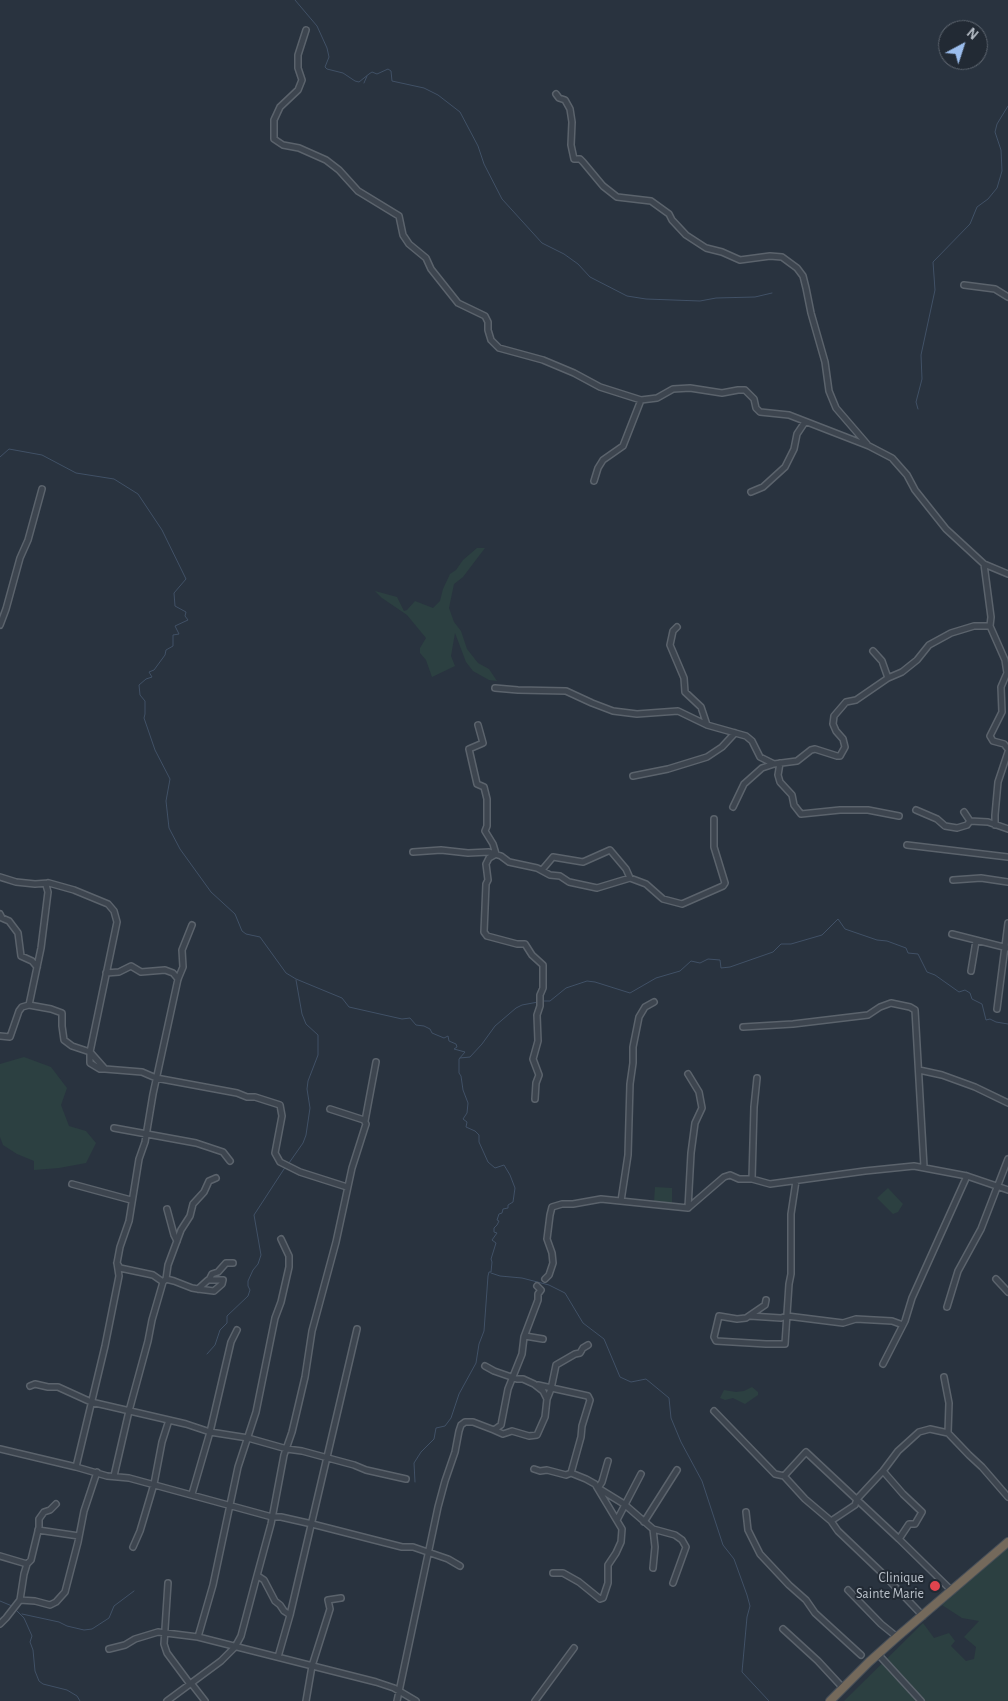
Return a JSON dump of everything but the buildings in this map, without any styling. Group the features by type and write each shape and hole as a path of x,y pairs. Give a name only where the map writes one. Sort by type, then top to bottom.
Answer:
{"highway":[{"path":"830,1701 867,1661 878,1654 1008,1542"}],"street":[{"path":"306,30 298,55 298,68 302,80 298,90 280,106 274,120 274,139 283,145 299,148 326,160 339,170 358,191 399,216 403,235 409,244 426,258 431,269 458,303 484,316 488,322 488,330 492,340 499,348 543,360 574,373 600,387 641,400 658,398 673,389 690,388 722,394 746,390 754,399 756,408 760,412 789,415 869,446 892,458 907,475 915,490 946,529 984,564 1008,574"},
{"path":"556,94 559,98 566,100 570,109 572,122 571,145 574,160 583,162 603,186 617,197 651,201 665,210 686,235 706,248 722,252 740,260 770,256 782,257 797,268 803,276 825,362 829,391 836,408 869,446"},
{"path":"964,285 995,289 1008,297"},
{"path":"594,481 602,460 623,446 641,400"},
{"path":"751,492 764,488 785,467 792,454 798,434 805,422"},
{"path":"0,625 20,558 28,540 42,489"},
{"path":"984,564 990,626 1005,660 1007,673 1001,687 1002,712 990,736 993,741 1004,744 1008,751 1006,767 998,782 995,825"},
{"path":"733,807 744,784 762,768 797,761 815,749 840,756 845,747 843,739 833,724 834,716 846,702 856,700 888,678 902,672 917,660 929,645 951,633 974,626 990,626"},
{"path":"677,627 673,630 670,645 684,678 685,692 701,707 707,725"},
{"path":"873,651 882,661 888,678"},
{"path":"495,688 566,691 592,704 613,711 637,714 678,711 707,725 746,736 752,741 760,757 777,764"},
{"path":"478,725 483,743 469,749 477,784 484,787 487,799 484,832 493,844 496,854"},
{"path":"633,776 668,769 707,757 722,748 735,733"},
{"path":"777,764 780,782 792,795 794,805 801,814 840,810 868,810 899,816"},
{"path":"916,810 937,819 946,826 957,828 967,825 970,821"},
{"path":"964,812 970,821"},
{"path":"536,868 550,875 560,876 569,882 597,888 630,878 646,884 663,899 682,904 723,886 725,883 714,847 714,820"},
{"path":"970,821 988,822 1005,828 1008,835"},
{"path":"906,845 1008,857"},
{"path":"413,852 441,850 468,853 481,851 496,854 509,862 542,870 553,857 583,862 610,850 626,869 630,878"},
{"path":"496,854 489,858 486,864 488,880 486,884 484,932 487,936 517,944 525,944 532,955 543,965 543,988 537,1014 538,1041 533,1058 539,1075 536,1083 535,1099"},
{"path":"0,877 26,883 49,883 74,890 108,904 114,911 117,922 90,1052"},
{"path":"954,880 981,878 1008,882"},
{"path":"29,1005 37,967 48,892 46,885 49,883"},
{"path":"0,914 2,918 9,921 18,933 21,956 32,961 37,967"},
{"path":"998,1008 1008,923"},
{"path":"76,1466 120,1276 117,1263 120,1247 129,1222 131,1200 137,1180 139,1160 146,1135 156,1078 178,978 183,967 182,950 192,926"},
{"path":"952,934 1006,947"},
{"path":"971,971 976,941"},
{"path":"106,973 120,972 131,966 141,972 165,970 173,973 178,978"},
{"path":"621,1201 628,1155 630,1084 634,1063 633,1047 640,1017 645,1007 654,1002"},
{"path":"743,1027 793,1024 868,1015 880,1006 891,1003 915,1010 924,1167"},
{"path":"0,1036 10,1037 19,1010 22,1007 29,1005 51,1009 62,1013 64,1040 72,1046 90,1052 105,1069 142,1072 156,1078 237,1093 280,1105 282,1116 275,1153 280,1162 300,1172 347,1187"},
{"path":"167,1701 221,1661 235,1647 241,1636 272,1517 305,1377 312,1331 336,1242 347,1187 365,1127 376,1062"},
{"path":"919,1070 942,1075 975,1087 1008,1103"},
{"path":"688,1074 699,1092 702,1108 695,1123 688,1208"},
{"path":"752,1179 757,1078"},
{"path":"330,1109 365,1121"},
{"path":"114,1128 146,1135 156,1134 196,1143 223,1152 230,1160"},
{"path":"947,1307 958,1270 981,1229 1008,1159"},
{"path":"545,1279 549,1275 553,1263 548,1239 552,1207 562,1204 601,1199 688,1208 724,1177 730,1175 740,1179 752,1179 770,1184 914,1166 967,1176 1008,1190"},
{"path":"883,1364 903,1325 912,1298 967,1176"},
{"path":"114,1476 152,1320 168,1265 181,1230 190,1216 193,1204 204,1192 209,1181 216,1178"},
{"path":"766,1300 765,1305 746,1318 737,1319 719,1316 714,1337 716,1341 785,1344 788,1284 791,1274 791,1214 796,1181"},
{"path":"72,1184 131,1200"},
{"path":"167,1209 177,1241"},
{"path":"198,1637 215,1576 243,1449 256,1412 274,1318 281,1302 289,1267 289,1256 281,1239"},
{"path":"117,1263 120,1268 153,1275 164,1280 198,1289 217,1290 223,1280 208,1280"},
{"path":"198,1289 226,1263 234,1263"},
{"path":"996,1280 1008,1292"},
{"path":"494,1430 501,1425 508,1389 522,1354 525,1336 538,1300 538,1294 542,1290 537,1286"},
{"path":"750,1316 781,1318 787,1316 843,1323 856,1319 892,1321 903,1325"},
{"path":"192,1494 210,1432 231,1342 237,1330"},
{"path":"278,1657 312,1524 326,1457 357,1330"},
{"path":"525,1336 543,1339"},
{"path":"397,1701 442,1490 455,1452 461,1425 465,1422 473,1422 503,1434 512,1431 528,1436 537,1435 545,1417 547,1400 556,1365 580,1353 588,1345"},
{"path":"485,1366 512,1378 523,1379 551,1389 588,1396 590,1400 571,1473"},
{"path":"944,1377 949,1403 948,1433"},
{"path":"30,1386 35,1384 58,1387 91,1402 186,1424 210,1432 248,1438 326,1457 366,1470 406,1479"},
{"path":"534,1384 543,1391 547,1400"},
{"path":"714,1411 775,1474 784,1476 805,1499 831,1521 838,1531 923,1616"},
{"path":"133,1547 154,1484 162,1442 169,1420"},
{"path":"831,1521 855,1505 857,1499 884,1471 898,1451 919,1432 930,1429 948,1433 982,1467 1008,1497"},
{"path":"0,1449 154,1484 272,1517 281,1517 312,1524 402,1547 413,1547 448,1559 460,1566"},
{"path":"784,1476 806,1452 952,1590"},
{"path":"598,1488 602,1482 608,1461"},
{"path":"534,1469 540,1471 548,1470 566,1475 571,1473 595,1484 622,1529 616,1553 608,1565 608,1583 603,1598 600,1599 579,1582 563,1573 554,1573"},
{"path":"644,1522 677,1470"},
{"path":"884,1471 903,1494 922,1512 915,1524 909,1524 899,1539"},
{"path":"20,1600 50,1605 56,1602 65,1592 84,1511 97,1472"},
{"path":"617,1520 641,1474"},
{"path":"598,1488 624,1504 652,1529 674,1535 682,1540 686,1547 672,1583"},
{"path":"0,1624 20,1600 27,1564 31,1560 39,1519 44,1512 50,1510 56,1504"},
{"path":"746,1512 748,1530 760,1554 806,1600 815,1613 861,1655"},
{"path":"652,1529 655,1547 653,1568"},
{"path":"38,1530 79,1536"},
{"path":"0,1556 27,1564"},
{"path":"258,1576 264,1580 275,1601 290,1615"},
{"path":"168,1583 164,1644 167,1653 205,1701"},
{"path":"848,1590 880,1624 897,1637"},
{"path":"306,1701 312,1666 330,1609 328,1600 341,1598"},
{"path":"783,1629 818,1661 843,1688"},
{"path":"109,1649 158,1632 198,1637 235,1647 249,1648 376,1682 416,1701"},
{"path":"536,1701 574,1648"},
{"path":"878,1654 920,1701"}],"green space":[{"path":"477,548 485,548 463,577 454,584 449,608 454,622 461,631 467,649 478,663 489,669 497,681 489,680 473,671 466,662 455,633 451,656 455,666 432,677 426,660 420,653 420,648 426,638 407,615 375,591 397,597 404,611 415,601 433,608 440,601 450,574"},
{"path":"24,1057 51,1067 67,1088 61,1105 69,1126 86,1131 96,1143 86,1163 34,1170 34,1161 17,1154 3,1145 0,1137 0,1064"},
{"path":"655,1187 672,1188 672,1204 654,1202"},
{"path":"888,1188 903,1204 898,1212 893,1214 877,1198"},
{"path":"752,1387 758,1392 758,1395 745,1404 733,1398 725,1400 720,1398 724,1390 736,1392"},
{"path":"1008,1547 1008,1701 844,1701 923,1623 934,1638 949,1633 955,1641 951,1646 966,1661 974,1659 976,1647 964,1637 979,1621 962,1618 942,1605"}],"waterway":[{"path":"295,0 317,26 327,48 329,57 325,67 327,69 343,73 359,82 372,72 377,74 388,69 391,71 392,81 424,88 438,95 460,112 502,199 542,243 564,254 578,264 590,277 627,296 646,299 700,301 716,298 755,297 772,293"},
{"path":"364,83 367,76"},
{"path":"918,409 916,402 922,379 921,355 935,290 933,262 970,224 977,207 988,199 997,188 1002,171 1001,150 995,132 997,124 1008,106"},
{"path":"0,457 9,449 42,455 76,473 114,479 138,494 162,530 186,579 174,593 175,606 186,612 185,616 188,620 175,626 179,634 173,635 173,646 166,650 165,655 154,670 149,672 152,677 139,685 140,695 145,701 144,718 155,750 170,779 166,801 169,828 180,849 211,892 235,914 242,931 246,934 260,937 286,973 342,998 349,1007 402,1019 410,1018 416,1025 424,1026 430,1029 432,1033 444,1038 448,1036 449,1041 456,1044 457,1047 454,1049 465,1052 459,1059 459,1073 468,1103 467,1113 463,1119 467,1122 466,1127 479,1135 479,1142 488,1162 495,1168 504,1165 515,1188 513,1202 499,1214 497,1220 499,1221 494,1228 494,1232 497,1233 492,1240 496,1243 491,1259 491,1272 489,1272 488,1276 484,1331 479,1344 476,1363 459,1394 451,1418 445,1426 436,1428 434,1439 421,1452 414,1463 415,1482"},
{"path":"542,1001 550,1001 566,988 587,981 630,993 656,978 680,971 691,961 700,963 708,959 720,960 721,968 730,967 773,952 781,944 791,944 822,935 838,919 845,929 906,948 908,953 918,954 927,972 935,975 959,992 965,990 970,993 972,999 982,1004 986,1020 990,1019 1008,1024"},
{"path":"289,1163 303,1143 306,1135 310,1108 307,1089 308,1081 318,1055 318,1035 306,1024 302,1014 296,980"},
{"path":"460,1058 470,1057 495,1026 516,1008 538,1002"},
{"path":"207,1354 215,1345 220,1330 227,1323 227,1316 248,1296 250,1290 248,1281 261,1255 254,1215 286,1166"},
{"path":"491,1273 549,1285 565,1293 583,1323 604,1339 620,1377 631,1382 646,1379 669,1398 671,1418 681,1442 702,1481 723,1545 734,1559 750,1606 747,1617 742,1672 769,1701"},
{"path":"22,1614 84,1630 92,1629 109,1618 114,1606 134,1591"},
{"path":"0,1601 12,1606"},
{"path":"15,1609 24,1618 32,1636 30,1642 33,1650 35,1671 39,1681 43,1684 67,1690 77,1696 80,1701"}],"place":[{"name":"Clinique Sainte Marie","path":"935,1586"}]}
